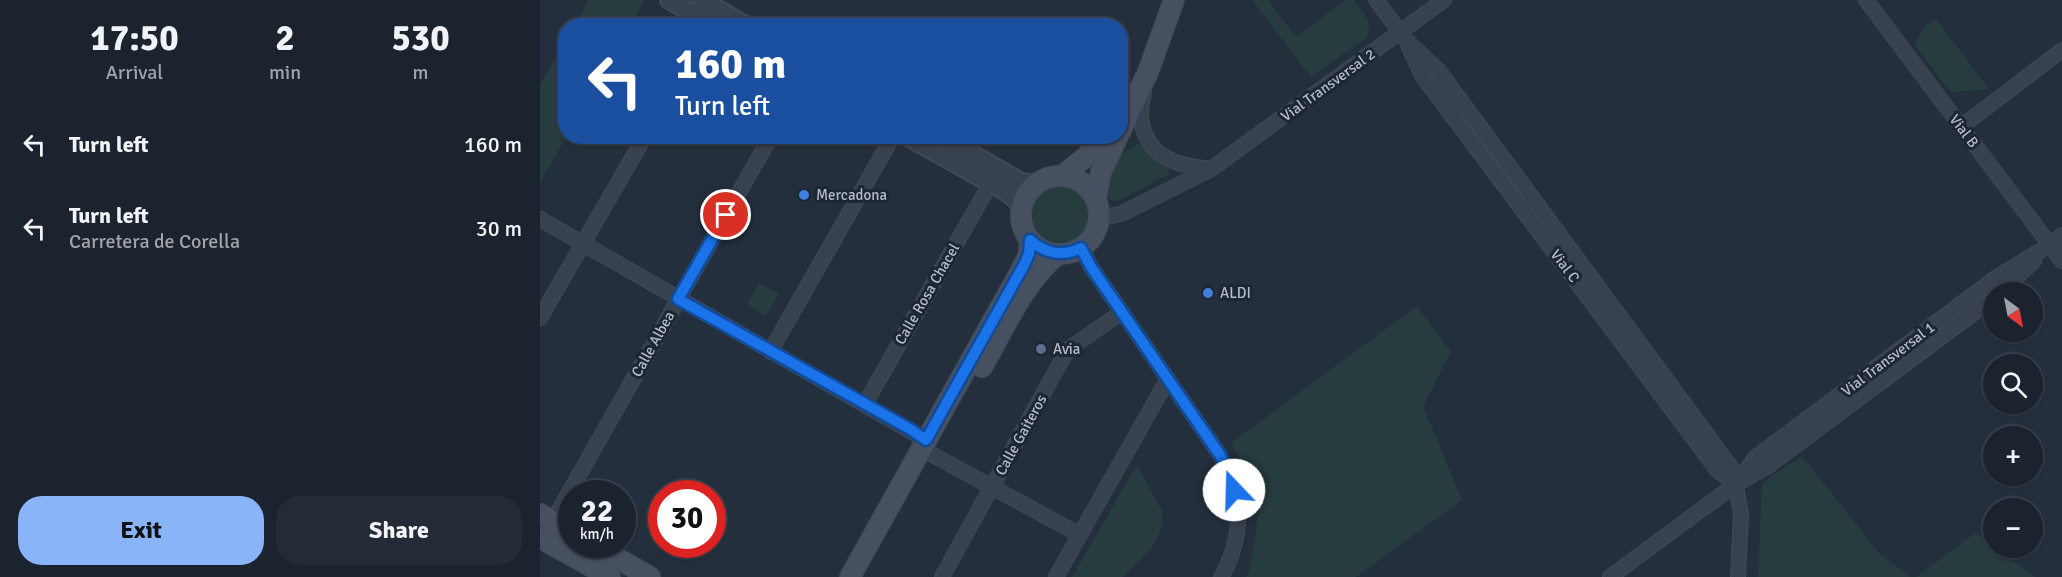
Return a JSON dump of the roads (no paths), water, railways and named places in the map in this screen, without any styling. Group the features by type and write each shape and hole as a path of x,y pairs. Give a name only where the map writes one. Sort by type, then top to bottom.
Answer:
{"main road":[{"path":"1128,93 1163,0"},
{"path":"1128,115 1148,72 1174,0"},
{"path":"1062,176 1088,155 1096,144"},
{"path":"1096,198 1079,181 1062,176 1049,177 1036,184 1027,193 1022,205 1023,227 1030,240 1038,248 1048,252 1070,253 1081,248 1094,234 1099,219 1096,198 1101,172 1114,144"},
{"path":"865,577 1024,265 1029,254 1030,240"},
{"path":"850,577 1021,301 1043,268 1058,254"},
{"path":"540,538 610,577"},
{"path":"617,558 650,577"}],"street":[{"path":"669,0 699,18"},
{"path":"702,0 733,18"},
{"name":"Vial C","path":"1376,0 1404,36 1424,77 1717,470 1736,484"},
{"name":"Vial Transversal 2","path":"1099,219 1134,209 1211,169 1404,36 1444,0"},
{"name":"Vial B","path":"1866,0 1961,127 2058,240 2062,261"},
{"path":"1961,127 2062,51"},
{"path":"1148,72 1140,106 1140,120 1149,142 1162,154 1178,163 1211,169"},
{"path":"540,318 640,144"},
{"name":"Calle Albea","path":"547,518 678,299 766,144"},
{"path":"770,352 888,144"},
{"path":"920,144 1010,195 1022,205"},
{"path":"955,144 1021,182 1036,184"},
{"name":"Calle Rosa Chacel","path":"865,404 990,184"},
{"path":"540,219 770,352 865,404 992,488 1080,535"},
{"path":"2012,282 2058,240"},
{"name":"Vial Transversal 1","path":"1736,484 1755,458 1998,278 2058,240"},
{"path":"1081,248 1091,267 1220,455 1230,475 1238,510 1237,538 1231,561 1221,577"},
{"name":"Vial Transversal 1","path":"1610,577 1736,484 1775,462 1983,306"},
{"name":"Calle Gaiteros","path":"942,577 1070,348 1122,312"},
{"path":"1056,577 1168,379"},
{"path":"1736,484 1741,514 1738,577"}],"place":[{"name":"Mercadona","path":"804,195"},
{"name":"ALDI","path":"1208,293"},
{"name":"Avia","path":"1041,349"}]}
